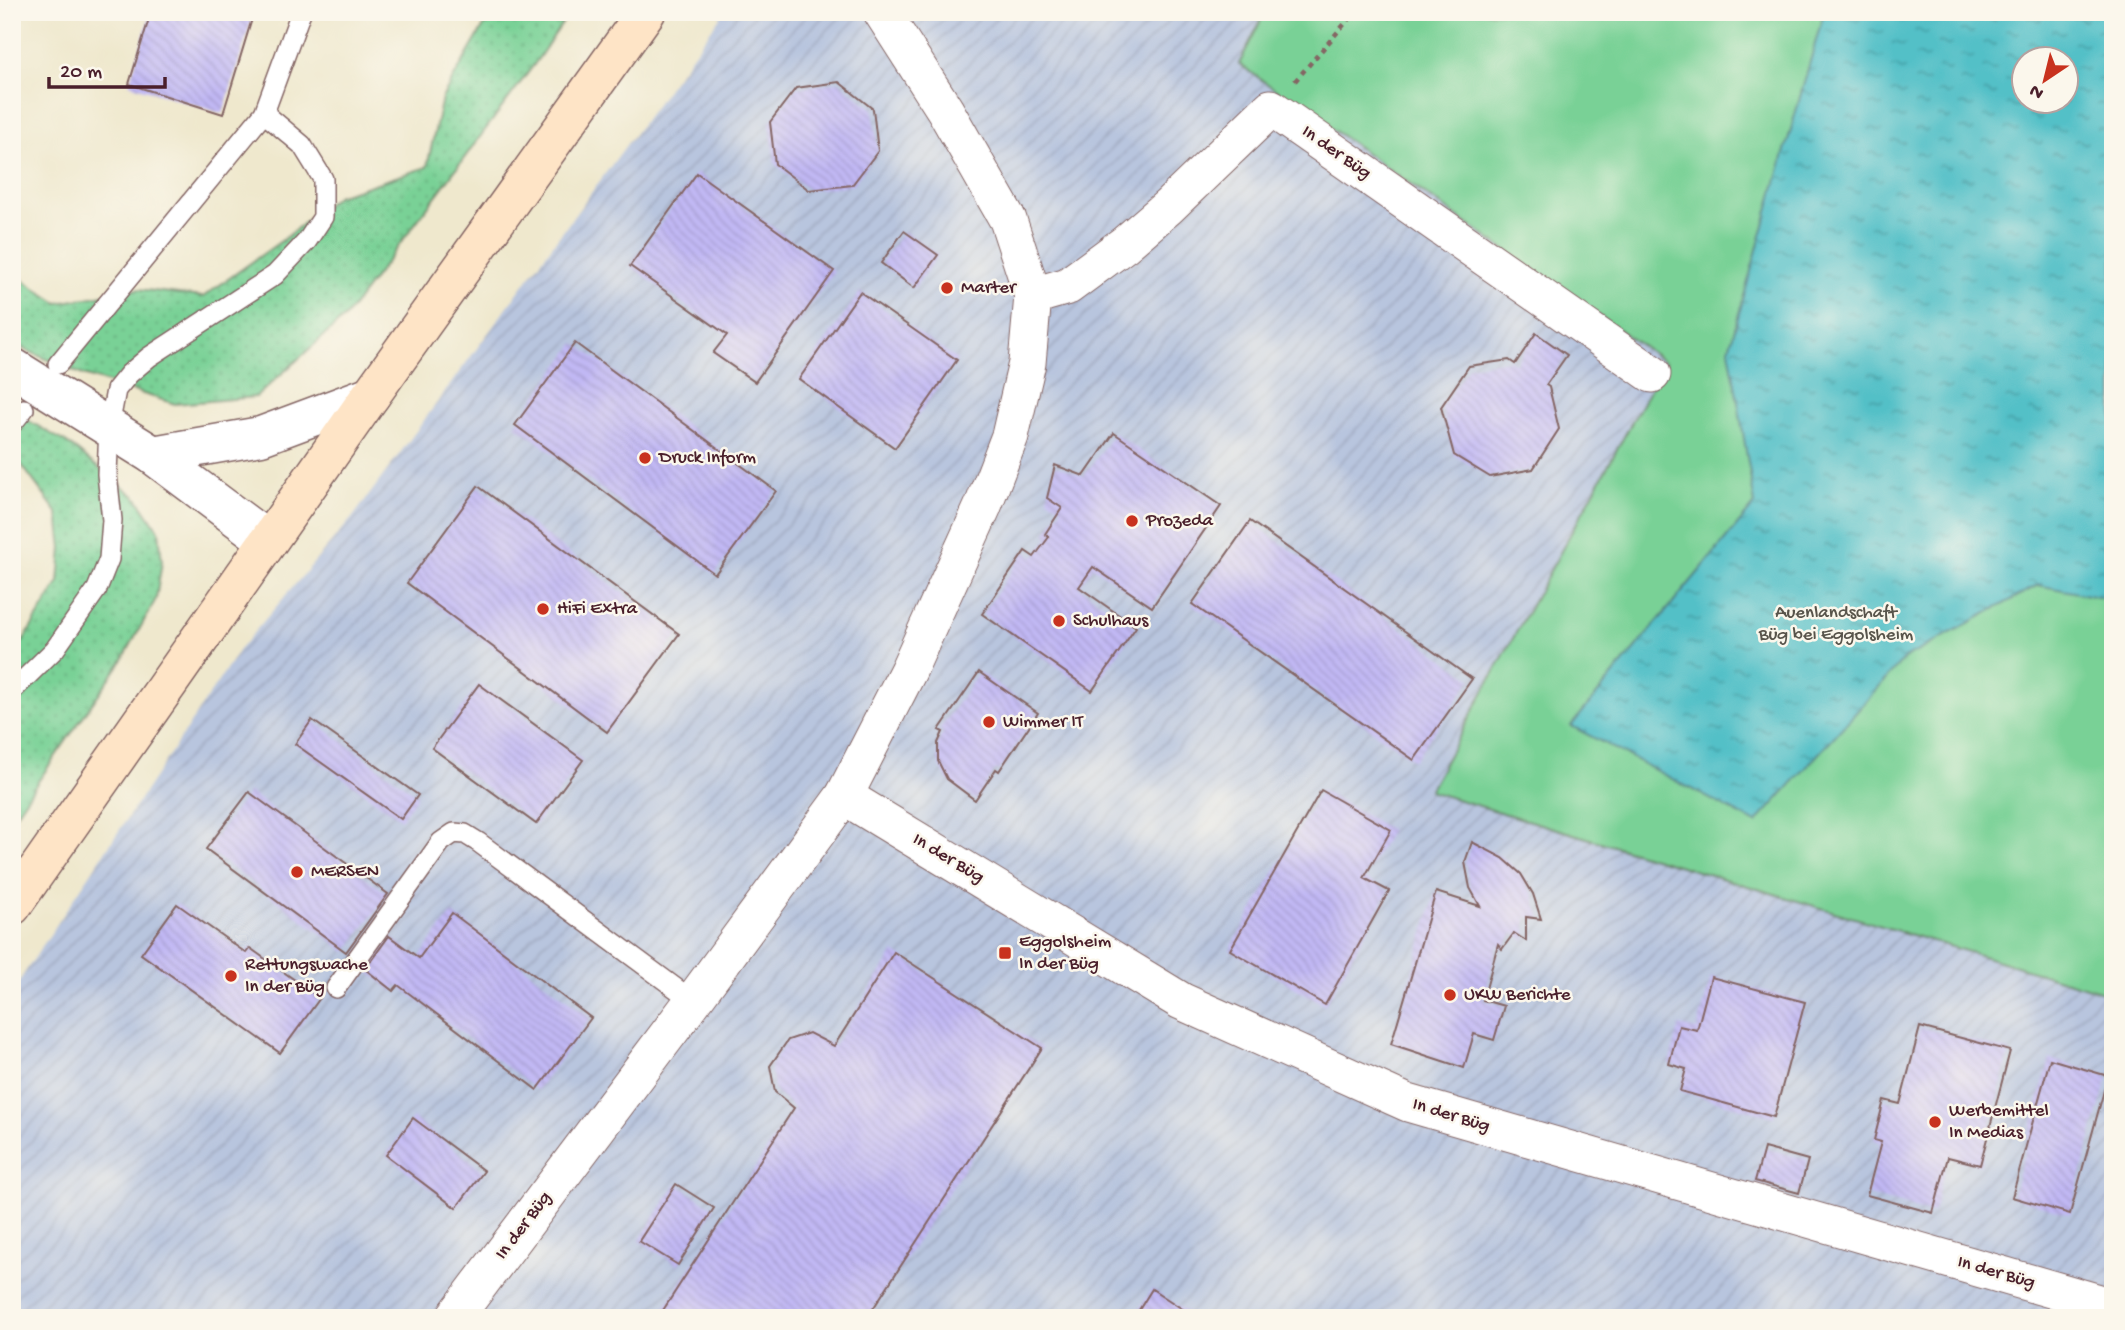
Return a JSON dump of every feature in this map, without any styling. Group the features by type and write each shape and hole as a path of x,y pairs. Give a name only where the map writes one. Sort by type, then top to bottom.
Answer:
{"main road":[{"path":"12,906 371,395 646,12"}],"street":[{"name":"In der Büg","path":"454,1318 844,796 908,671 984,506 1013,424 1027,363 1033,296 1008,220 945,110 882,12"},
{"path":"1033,296 1068,286 1125,244 1168,207 1271,108"},
{"name":"In der Büg","path":"1271,108 1652,374"},
{"path":"12,367 153,455 268,541"},
{"path":"153,455 261,436 371,395"},
{"name":"In der Büg","path":"844,796 1181,1002 1408,1103 2113,1307"}],"lane":[{"path":"58,364 264,113 301,12"},
{"path":"12,691 55,649 97,589 109,559 112,520 107,474 109,427 116,390 129,374 149,357 275,275 307,241 323,216 323,179 302,145 264,113"},
{"path":"336,988 441,842 454,833 465,834 478,842 693,1001"}],"path":[{"path":"1271,108 1355,12"}],"shaded area":[{"path":"724,12 1281,12 1681,359 2113,958 2113,1318 12,1318 12,992 239,650 353,517"}],"green space":[{"path":"492,12 570,12 536,62 346,316 256,397 175,404 83,375 12,344 12,273 58,303 138,289 203,297 284,239 337,196 427,167 442,98"},
{"name":"Auenlandschaft Büg bei Eggolsheim","path":"1265,12 2113,12 2113,995 1429,791 1665,362 1239,64"},
{"path":"12,411 67,443 137,498 159,531 162,562 156,599 123,659 12,819 12,659 59,582 62,548 58,514 12,452"}],"water":[{"path":"1824,12 2113,12 2113,600 2038,585 1905,658 1756,823 1571,726 1755,504 1729,349"}],"building":[{"path":"151,12 254,12 223,114 129,84"},
{"path":"839,82 873,109 878,151 852,185 809,190 775,164 770,122 796,88"},
{"path":"697,173 834,271 755,382 713,353 727,335 630,266"},
{"path":"904,231 938,255 914,288 881,263"},
{"path":"860,292 957,360 895,448 799,379"},
{"path":"1536,333 1567,355 1546,385 1549,387 1559,429 1533,469 1490,477 1454,455 1441,407 1469,366 1509,360 1515,364"},
{"name":"Druck Inform","path":"575,343 776,491 715,574 515,425"},
{"path":"1114,433 1221,506 1152,607 1093,567 1079,587 1136,627 1092,691 982,614 1025,551 1034,557 1049,537 1045,534 1062,508 1047,498 1055,465 1084,476"},
{"name":"HiFi Extra","path":"478,486 679,634 607,732 407,583"},
{"path":"1250,521 1472,679 1414,760 1192,604"},
{"name":"Wimmer IT","path":"979,672 1038,713 999,771 996,769 975,800 947,779 938,761 938,743 943,732 939,730"},
{"path":"479,684 583,760 536,824 432,748"},
{"path":"312,720 418,795 401,819 295,744"},
{"path":"1321,790 1391,830 1364,878 1389,891 1325,1005 1230,950"},
{"name":"MERSEN","path":"249,792 388,894 346,952 206,849"},
{"path":"1472,842 1503,858 1521,874 1533,894 1541,919 1526,917 1526,941 1514,933 1502,949 1498,944 1483,1000 1504,1006 1494,1040 1474,1034 1464,1068 1391,1044 1436,892 1480,906 1470,888 1465,862"},
{"name":"Rettungswache In der Büg","path":"177,904 246,953 250,948 320,998 280,1053 141,954"},
{"path":"452,913 591,1018 537,1090 398,985 393,991 365,969 389,936 419,958"},
{"path":"894,952 1042,1048 867,1318 658,1318 794,1108 775,1092 770,1066 788,1040 809,1033 834,1046"},
{"path":"1711,977 1805,1002 1774,1117 1680,1091 1686,1069 1669,1064 1679,1026 1697,1030"},
{"name":"Werbemittel In Medias","path":"1920,1027 2010,1051 1980,1165 1948,1157 1933,1213 1867,1195 1881,1142 1874,1140 1884,1100 1900,1104"},
{"path":"2050,1059 2108,1076 2070,1214 2012,1197"},
{"path":"413,1118 484,1171 456,1208 386,1155"},
{"path":"1764,1148 1808,1160 1799,1193 1755,1181"},
{"path":"676,1184 714,1208 678,1265 639,1241"},
{"path":"1152,1289 1196,1318 1134,1318"}],"place":[{"name":"Marter","path":"947,288"},
{"name":"Druck Inform","path":"645,458"},
{"name":"Prozeda","path":"1132,521"},
{"name":"HiFi Extra","path":"543,609"},
{"name":"Schulhaus","path":"1059,621"},
{"name":"Wimmer IT","path":"989,722"},
{"name":"MERSEN","path":"297,872"},
{"name":"Eggolsheim In der Büg","path":"1005,953"},
{"name":"Rettungswache In der Büg","path":"231,976"},
{"name":"UKW Berichte","path":"1450,995"},
{"name":"Werbemittel In Medias","path":"1935,1122"}]}
